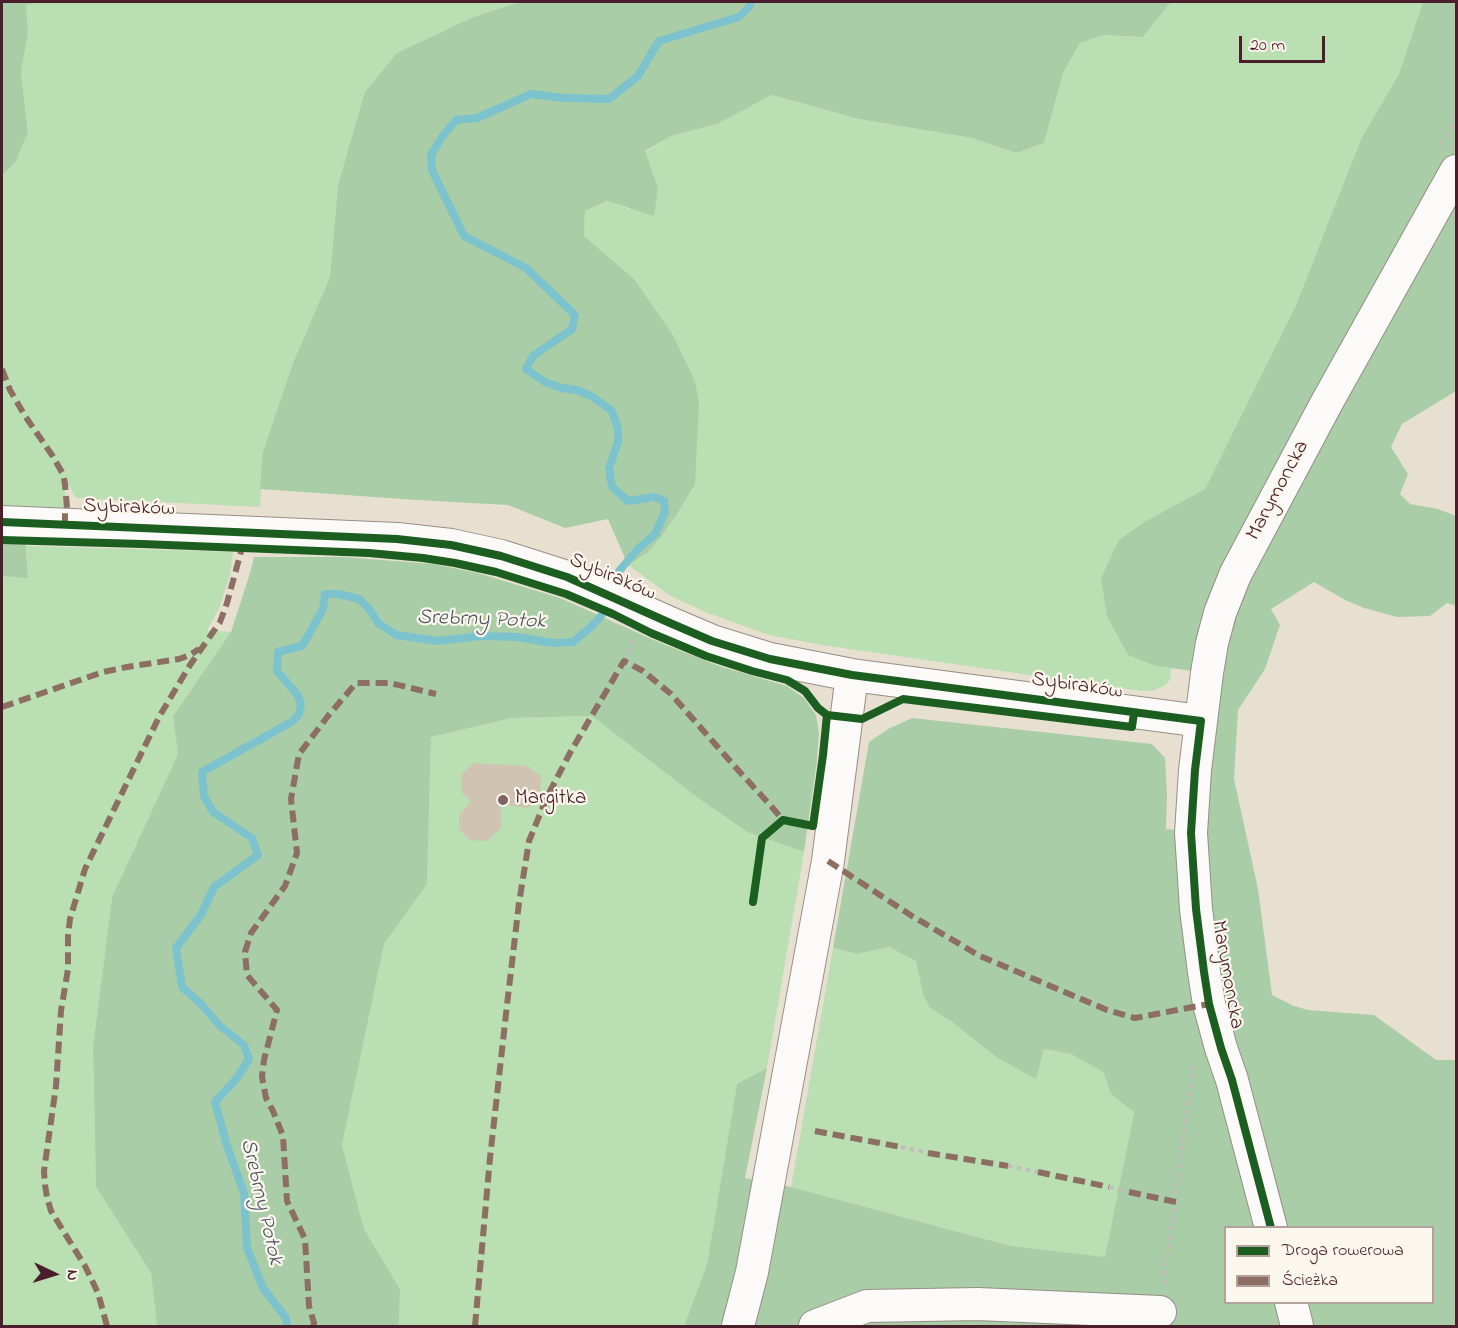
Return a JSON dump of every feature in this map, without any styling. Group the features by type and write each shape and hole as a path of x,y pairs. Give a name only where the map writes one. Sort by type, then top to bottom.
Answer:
{"street":[{"name":"Marymoncka","path":"1271,1226 1209,1004 1196,909 1191,832 1195,770 1212,643 1220,613 1235,575 1326,404 1456,171"},
{"name":"Sybiraków","path":"2,522 398,539 451,545 501,556 567,576 712,641 770,659 852,675 1201,721"},
{"path":"738,1326 752,1272 828,861 852,675"},
{"path":"815,1326 867,1306 978,1304 1160,1312"},
{"path":"1292,1304 1297,1326"}],"path":[{"path":"624,661 635,636"},
{"path":"1160,1312 1194,1061"},
{"path":"901,1147 928,1153"},
{"path":"1008,1166 1038,1172"},
{"path":"1109,1187 1129,1192"}],"green space":[{"path":"2,2 37,2 26,5 28,32 21,73 28,132 15,163 2,175"},
{"path":"37,2 519,2 471,18 397,53 338,185 330,277 293,363 263,452 260,507 76,498 64,477 67,508 65,512 2,508 2,175 15,163 28,132 21,73 28,32 26,4"},
{"path":"519,2 1171,2 1143,37 1103,35 1080,43 1063,73 1044,143 1016,153 972,138 859,119 772,95 717,124 671,136 645,151 658,188 654,216 607,201 585,211 584,236 635,280 673,335 695,381 699,403 695,484 661,537 647,553 628,565 608,519 565,528 508,505 260,489 263,452 293,363 330,277 338,185 365,92 397,53 471,18"},
{"path":"1171,2 1423,2 1399,74 1361,139 1296,305 1205,489 1146,521 1156,666 1171,668 1170,680 1164,686 1152,691 1134,690 822,645 769,635 705,612 669,595 628,565 646,553 661,537 695,484 695,381 673,335 635,280 584,236 585,211 607,201 629,209 658,188 645,152 671,136 717,124 772,95 859,119 972,138 1016,153 1044,143 1063,73 1080,43 1103,35 1143,37"},
{"path":"1423,2 1456,2 1456,391 1402,424 1391,447 1408,474 1400,494 1410,504 1438,509 1456,516 1456,606 1447,603 1430,616 1397,617 1345,600 1314,582 1271,609 1280,625 1265,669 1238,710 1234,779 1258,889 1272,995 1308,1010 1374,1015 1436,1060 1456,1060 1456,1326 684,1326 707,1264 737,1084 767,1068 745,1178 791,1187 1011,1246 1105,1257 1134,1112 1111,1094 1103,1072 1071,1054 1044,1049 1036,1079 998,1058 930,1008 923,995 916,961 889,947 857,954 833,948 869,742 888,729 912,718 1152,744 1165,758 1166,829 1191,832 1207,673 1156,666 1128,655 1107,616 1101,578 1119,540 1146,521 1205,489 1296,305 1361,139 1399,74"},
{"path":"2,535 25,536 28,578 2,576"},
{"path":"26,546 233,552 230,575 219,609 207,630 231,632 173,716 178,754 112,897 93,1047 96,1187 151,1273 157,1326 2,1326 2,576 28,577"},
{"path":"254,557 343,557 433,564 478,573 560,598 719,666 787,686 804,698 816,715 819,732 817,761 804,852 747,832 698,798 592,716 512,718 431,737 427,884 384,944 342,1145 364,1229 400,1289 399,1326 157,1326 151,1273 96,1187 93,1047 112,897 178,754 173,716 231,632"},
{"path":"592,716 698,798 747,832 804,852 767,1068 737,1085 707,1264 684,1326 399,1326 400,1289 364,1229 342,1145 384,943 427,884 431,737 512,718"},
{"path":"889,947 916,961 923,995 930,1008 1036,1078 1044,1049 1071,1054 1103,1072 1111,1094 1134,1111 1105,1258 1011,1246 791,1187 833,948 857,954"}],"building":[{"name":"Margitka","path":"474,763 527,766 541,776 540,797 528,808 501,804 501,828 487,841 470,840 459,829 460,814 471,802 462,793 461,775"}],"waterway":[{"name":"Srebrny Potok","path":"619,571 655,534 665,512 664,501 654,497 628,501 612,487 609,468 618,442 618,429 612,411 591,396 545,382 526,369 533,356 572,329 575,315 526,268 464,236 432,170 431,155 456,120 477,118 531,94 564,98 609,99 638,76 659,41 739,17 751,2"},
{"name":"Srebrny Potok","path":"287,1326 286,1318 263,1288 247,1248 244,1193 227,1146 215,1102 237,1078 249,1059 244,1045 219,1025 182,987 176,948 201,915 214,887 258,855 252,838 213,812 204,796 202,772 293,721 299,714 301,704 297,694 277,671 278,652 302,646 323,609 325,594 338,594 359,599 378,623 396,635 438,641 481,636 518,637 552,643 573,642 601,616"}],"marked path":[{"path":"2,369 10,390 25,416 63,474 67,508 65,524"},
{"path":"107,1326 98,1293 85,1266 51,1211 45,1185 44,1171 56,1086 61,1011 68,969 70,919 85,869 159,717 190,665 220,622 242,548"},
{"path":"2,707 103,672 179,659 199,649"},
{"path":"475,1326 507,1005 529,841 547,797 571,751 624,661 643,671 671,694 783,820"},
{"path":"313,1326 309,1306 305,1239 287,1201 283,1136 266,1098 262,1077 277,1010 247,975 245,952 251,933 285,886 297,853 291,799 299,754 356,683 390,683 436,694"},
{"path":"828,861 912,916 980,956 1107,1010 1135,1018 1209,1004"},
{"path":"815,1131 901,1147"},
{"path":"928,1153 1008,1166"},
{"path":"1038,1172 1109,1187"},
{"path":"1129,1192 1176,1202"}],"cycle path":[{"path":"2,522 397,539 451,545 501,556 567,577 712,641 770,659 852,675 1201,721 1191,833 1196,909 1204,972 1209,1004 1232,1080 1270,1226"},
{"path":"2,540 369,553 455,563 496,572 566,594 706,656 787,680 805,691 818,708 827,715 862,719 903,699 1132,727 1134,713"},
{"path":"753,902 762,838 783,820 813,826 827,715"}],"place":[{"name":"Margitka","path":"503,800"}]}
